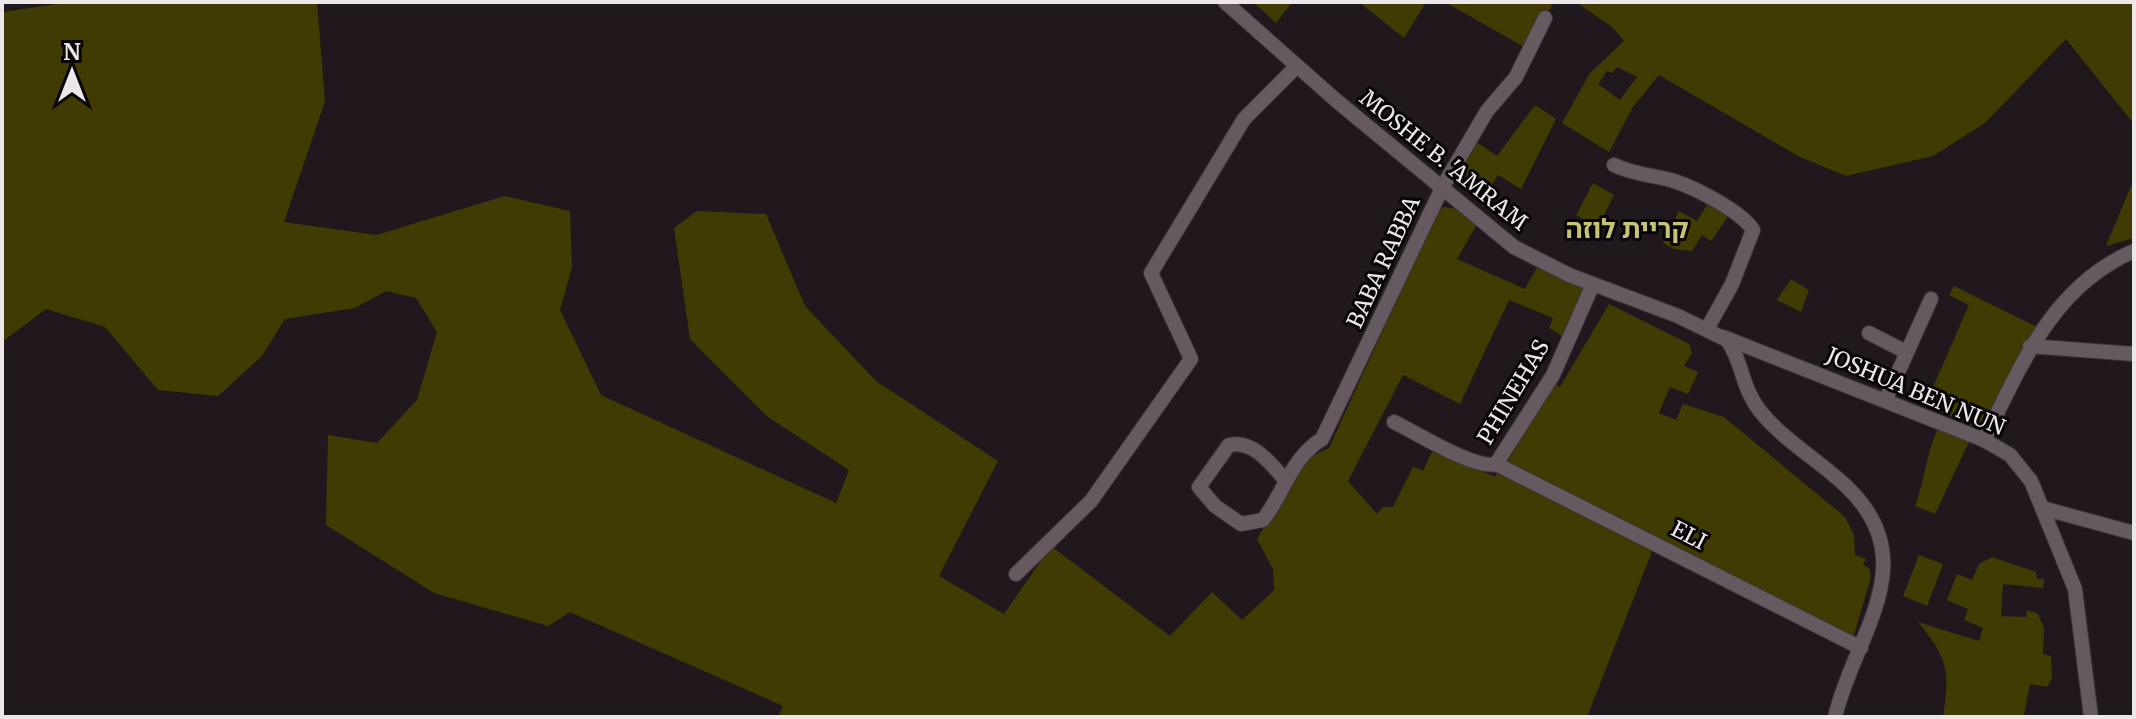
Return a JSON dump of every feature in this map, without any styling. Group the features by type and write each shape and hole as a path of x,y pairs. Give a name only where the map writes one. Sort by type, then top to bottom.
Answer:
{"street":[{"name":"MOSHE B. 'AMRAM","path":"1225,2 1514,247 1593,284 1707,329"},
{"name":"BABA RABBA","path":"1286,481 1255,450 1234,443 1229,445 1199,487 1215,506 1248,525 1263,520 1286,481 1303,452 1322,439 1443,186 1487,111 1516,77 1545,18"},
{"path":"1016,574 1091,501 1191,359 1177,322 1152,282 1151,273 1244,119 1297,66"},
{"path":"1614,165 1638,176 1674,181 1737,213 1753,230 1732,284 1707,329"},
{"path":"1984,440 2030,346 2061,303 2096,270 2134,251"},
{"name":"PHINEHAS","path":"1394,422 1469,460 1489,466 1496,464 1553,375 1593,284"},
{"path":"1886,399 1931,299"},
{"name":"JOSHUA BEN NUN","path":"1707,329 1984,440 2018,463 2031,481 2075,589 2091,717"},
{"path":"1869,333 1906,352"},
{"path":"1723,337 1731,345 1743,385 1758,409 1854,494 1878,529 1884,554 1883,578 1835,717"},
{"path":"2030,346 2134,354"},
{"name":"ELI","path":"1496,464 1861,648"},
{"path":"2042,508 2134,533"}],"shaded area":[{"path":"72,2 317,2 325,101 284,222 376,235 505,196 570,211 572,267 560,310 601,395 836,503 849,470 768,417 690,339 674,228 697,211 766,214 805,306 876,381 998,461 939,576 1004,614 1051,546 1170,636 1212,592 1242,620 1274,590 1273,569 1257,539 1302,461 1329,448 1437,212 1444,207 1456,209 1477,224 1457,259 1525,289 1539,264 1586,288 1562,336 1549,328 1553,318 1509,300 1460,404 1403,375 1348,481 1377,514 1383,507 1393,507 1413,467 1423,471 1433,450 1495,477 1497,472 1647,544 1651,554 1587,717 778,717 783,706 570,612 548,626 434,593 326,525 328,435 377,443 417,400 437,332 416,298 386,291 355,308 285,319 262,356 218,396 158,390 105,327 46,309 2,342 2,12"},
{"path":"1253,2 1292,2 1276,23"},
{"path":"1359,2 1426,2 1404,38"},
{"path":"1445,2 1554,2 1526,48"},
{"path":"1576,2 2134,2 2134,124 2066,39 1985,123 1933,156 1846,176 1798,156 1659,75 1633,107 1609,152 1562,123 1590,73 1624,41 1612,27","holes":["1617,67 1637,77 1620,100 1598,84 1607,71 1612,73"]},
{"path":"1535,105 1556,119 1521,189 1498,175 1481,203 1461,182 1459,175 1463,160 1475,141 1497,156"},
{"path":"2134,179 2134,238 2106,246"},
{"path":"1593,183 1614,195 1598,227 1576,215"},
{"path":"1709,202 1729,215 1711,241 1702,235 1692,251 1674,249 1663,243 1679,211 1697,221"},
{"path":"1791,279 1809,290 1801,312 1777,300"},
{"path":"1954,286 2037,327 2019,355 1982,430 1925,405 1969,305 1949,295"},
{"path":"1609,304 1689,344 1692,353 1684,366 1698,372 1688,394 1670,387 1659,413 1676,420 1683,404 1724,417 1845,517 1854,535 1855,555 1866,559 1863,565 1869,568 1871,577 1853,638 1507,463 1554,383 1560,387"},
{"path":"1938,428 1969,442 1935,514 1915,506"},
{"path":"1919,555 1943,564 1927,606 1903,596"},
{"path":"1992,557 2036,572 2037,579 2044,579 2043,588 2003,584 2001,616 2026,617 2027,610 2038,614 2044,628 2043,654 2051,656 2052,678 2047,687 2030,684 2024,715 2031,717 1943,717 1946,688 1944,666 1936,646 1918,622 1979,641 1983,628 1964,620 1968,609 1947,600 1957,574 1972,580 1979,564"}],"district":[{"name":"קריית לוזה","path":"1627,229"}]}
